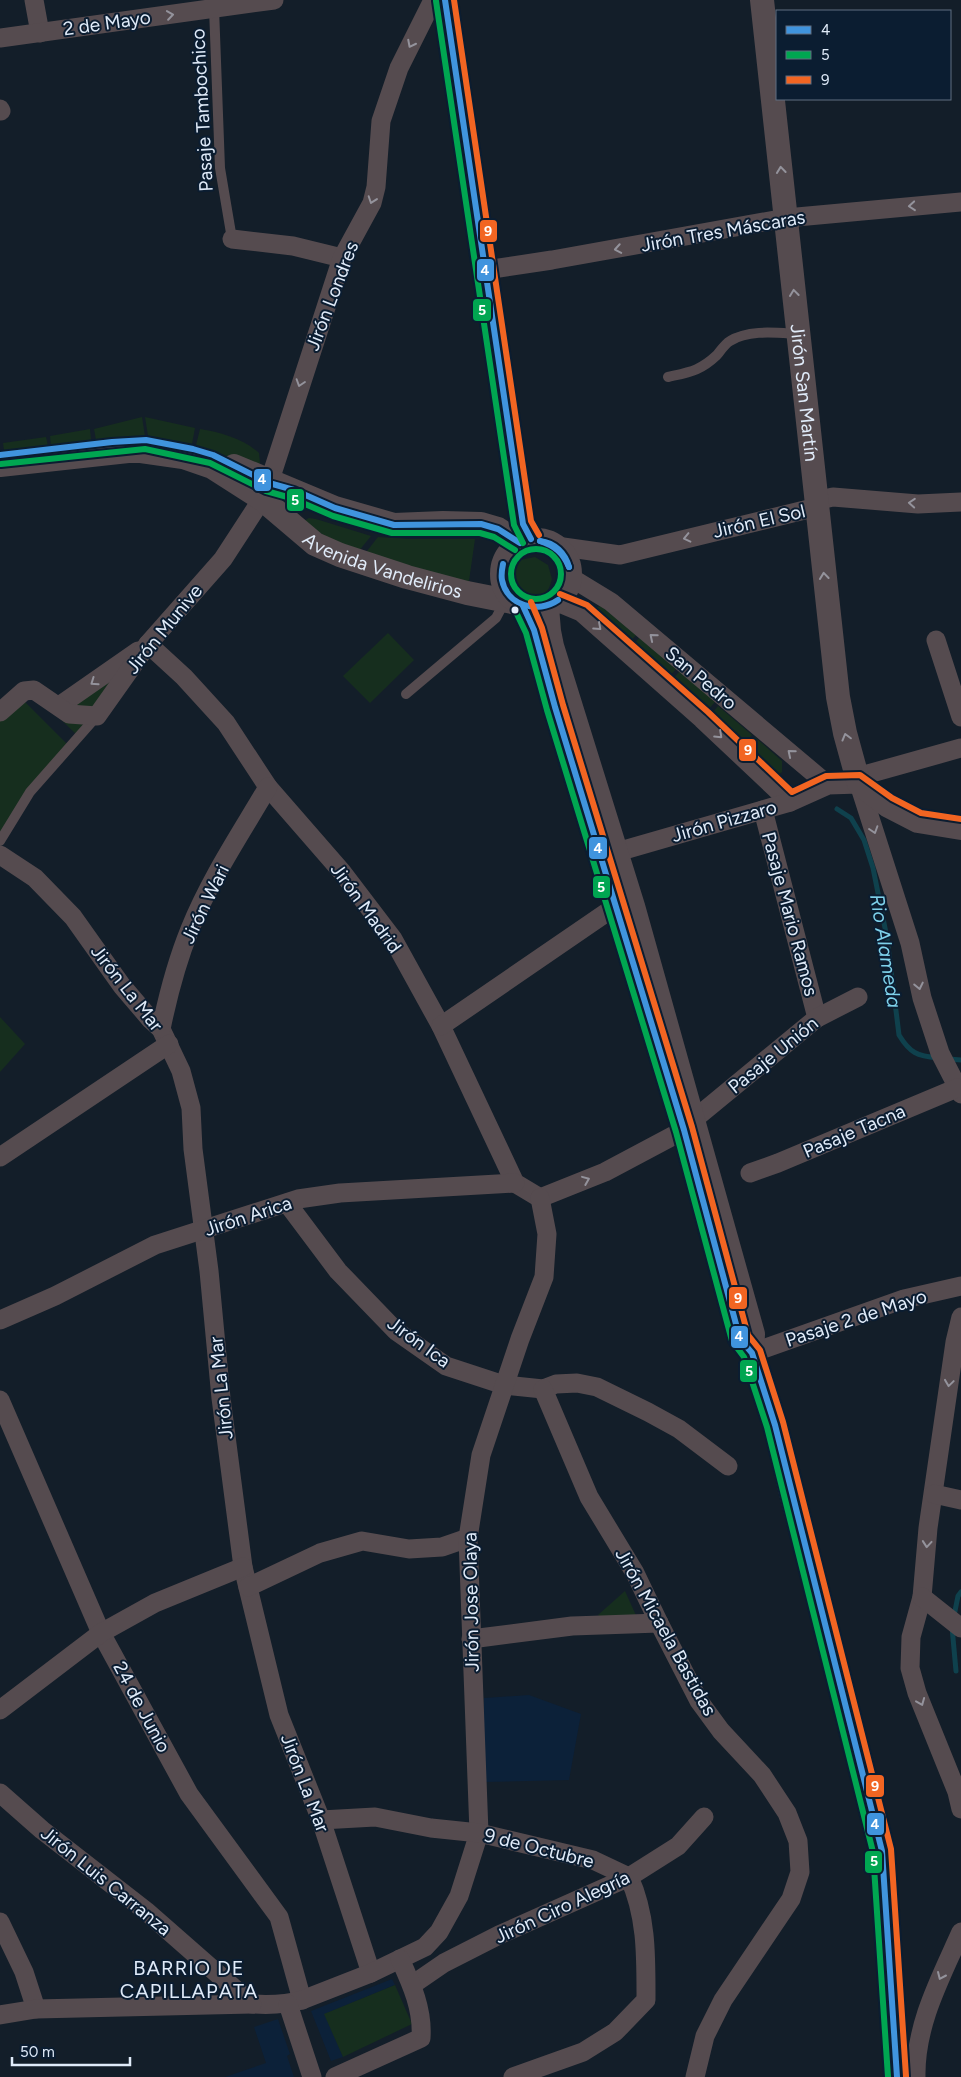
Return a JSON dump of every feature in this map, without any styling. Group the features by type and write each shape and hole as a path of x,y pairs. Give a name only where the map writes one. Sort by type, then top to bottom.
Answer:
{"street":[{"path":"34,0 40,33"},
{"name":"2 de Mayo","path":"0,38 274,0"},
{"name":"Jirón Londres","path":"266,491 342,258 372,203 376,187 381,122 399,68 433,0"},
{"path":"445,0 525,541"},
{"name":"Jirón San Martín","path":"762,0 838,697 845,733 858,781"},
{"name":"Jirón Tres Máscaras","path":"486,270 786,218 961,202"},
{"path":"232,239 293,246 342,258"},
{"path":"0,455 146,440 194,448 212,455 266,491"},
{"path":"0,465 141,451 183,457 212,467 266,491"},
{"name":"Avenida Vandelirios","path":"266,491 294,490 335,508 394,525 481,524 525,541"},
{"name":"Avenida Vandelirios","path":"266,491 315,544 407,577 467,593 515,603"},
{"name":"Jirón Munive","path":"97,716 148,644 223,559 266,491"},
{"name":"Jirón El Sol","path":"556,546 620,554 817,508 824,500 833,497 918,504 961,502"},
{"path":"688,1126 616,906 555,707 534,630 505,590 501,572 507,555 525,541 548,542 556,546 564,554 569,566 570,577 568,586 552,604 549,631 552,646 617,852 688,1126 740,1339 752,1354 775,1425 866,1783 882,1851 897,2077"},
{"name":"San Pedro","path":"570,577 611,602 828,785"},
{"path":"515,603 531,608 552,604"},
{"name":"San Pedro","path":"552,604 581,612 702,719 790,802"},
{"path":"936,640 961,717"},
{"path":"59,706 148,644"},
{"name":"Jirón Madrid","path":"148,644 184,677 226,723 268,787 315,840 393,939 441,1026 515,1184"},
{"path":"0,712 24,691 34,690 69,714 97,716"},
{"path":"828,785 858,781 961,748"},
{"path":"858,781 888,804 918,821 961,828"},
{"path":"858,781 910,943 922,998 940,1053 959,1091"},
{"name":"Jirón Pizzaro","path":"617,852 790,802 828,785"},
{"name":"Jirón Wari","path":"165,1036 175,971 191,928 209,890 268,787"},
{"name":"Pasaje Mario Ramos","path":"763,810 818,1018"},
{"name":"Jirón La Mar","path":"0,855 35,878 73,917 122,986 165,1036 181,1071 190,1108 202,1231 209,1271 221,1398 243,1568 279,1716 321,1820 371,1973"},
{"path":"441,1026 616,906"},
{"name":"Pasaje Unión","path":"688,1126 818,1018 858,997"},
{"path":"0,1157 165,1036"},
{"name":"Pasaje Tacna","path":"750,1173 959,1091"},
{"path":"515,1184 540,1198 605,1172 688,1126"},
{"name":"Jirón Arica","path":"0,1320 55,1296 155,1245 287,1202 340,1193 515,1184"},
{"name":"Jirón Jose Olaya","path":"295,2002 371,1973 425,1947 439,1932 460,1896 479,1833 468,1538 480,1455 544,1277 547,1234 540,1198"},
{"name":"Jirón Ica","path":"287,1202 338,1271 396,1331 446,1366 504,1385 543,1388 556,1384 570,1383 597,1387 679,1429 728,1466"},
{"name":"Pasaje 2 de Mayo","path":"752,1354 904,1299 961,1286"},
{"path":"961,1318 955,1342 934,1494 929,1602 911,1637 910,1668 917,1693 957,1792 961,1808"},
{"name":"Jirón Micaela Bastidas","path":"543,1388 589,1497 635,1573 699,1701 721,1731 762,1775 787,1814 798,1841 800,1872 791,1899 724,2000 705,2036 695,2077"},
{"name":"24 de Junio","path":"0,1400 101,1632 189,1794 275,1911 282,1925 295,2002 312,2077"},
{"path":"934,1494 961,1500"},
{"path":"248,1587 320,1553 362,1542 409,1549 442,1546 468,1538"},
{"path":"0,1710 101,1632 155,1603 243,1568"},
{"path":"929,1602 961,1628"},
{"path":"471,1639 572,1626 659,1623"},
{"name":"Jirón Luis Carranza","path":"0,1793 42,1830 146,1911 252,2004"},
{"name":"9 de Octubre","path":"321,1820 375,1817 431,1828 479,1833 576,1855 593,1860 629,1877"},
{"name":"Jirón Ciro Alegría","path":"412,1985 444,1963 499,1935 629,1877 678,1846 704,1818"},
{"path":"513,2077 583,2052 615,2032 646,2000 646,1950 641,1910 629,1877"},
{"path":"0,1922 24,1972 36,2009"},
{"path":"916,2077 917,2056 927,2010 961,1932"},
{"path":"335,2077 369,2070 421,2038 422,2020 412,1985 400,1959"},
{"path":"0,2015 36,2009 269,2005 295,2002"}],"lane":[{"name":"Pasaje Tambochico","path":"214,8 220,168 232,239"},
{"path":"668,377 698,370 716,356 729,341 744,335 758,333 799,334"},
{"path":"406,694 515,603"},
{"path":"0,841 30,792 97,716"}],"shaded area":[{"path":"529,1695 581,1714 569,1780 484,1782 484,1698"},
{"path":"392,1979 395,1985 325,2014 343,2057 331,2061 311,2011"},
{"path":"278,2019 290,2054 287,2056 294,2077 225,2077 266,2063 254,2027"}],"green space":[{"path":"142,417 145,436 96,440 94,429"},
{"path":"145,417 195,428 192,444 148,436"},
{"path":"90,429 91,440 51,446 50,436"},
{"path":"200,429 224,434 239,440 259,453 260,463 256,467 240,466 196,445"},
{"path":"46,437 48,446 4,450 3,443"},
{"path":"309,518 371,536 354,557 304,521"},
{"path":"378,537 475,539 468,588 360,560"},
{"path":"535,557 548,565 552,579 547,591 539,597 529,598 521,595 514,588 510,579 512,570 520,560"},
{"path":"601,606 637,634 627,645 593,612 597,607"},
{"path":"388,633 414,660 370,703 343,676"},
{"path":"640,637 678,667 666,680 630,648"},
{"path":"681,670 715,702 705,713 670,682"},
{"path":"119,675 76,734 55,714"},
{"path":"23,700 68,745 0,836 0,717"},
{"path":"718,706 752,735 740,748 709,717"},
{"path":"755,737 782,761 782,772 776,777 743,750"},
{"path":"612,891 667,1080 664,1082 608,892"},
{"path":"0,1017 25,1044 0,1072"},
{"path":"686,1151 688,1152 733,1307 731,1308 685,1153"},
{"path":"625,1591 639,1622 606,1623 598,1615"},
{"path":"395,1985 412,2024 343,2057 324,2014"}],"waterway":[{"name":"Rio Alameda","path":"837,809 851,818 864,840 873,868 887,938 899,1035 907,1046 919,1055 938,1058"},
{"name":"Rio Alameda","path":"949,1059 961,1060"},
{"path":"954,1616 958,1596 961,1592"},
{"path":"952,1627 956,1671"}],"transit line":[{"name":"4","path":"445,0 523,524 531,539"},
{"name":"9","path":"454,0 531,521 539,535"},
{"name":"5","path":"436,1 514,525 523,543"},
{"name":"4","path":"0,455 146,440 213,455 269,483 294,490 335,508 394,525 481,524 498,529 520,543"},
{"name":"5","path":"1,464 145,449 210,463 266,491 291,498 333,516 392,533 480,533 494,537 515,550"},
{"name":"4","path":"540,541 555,546 565,557 569,567"},
{"name":"4","path":"540,541 558,551 569,567"},
{"name":"5","path":"536,549 554,556 561,574 554,592 536,599 518,592 511,574 518,556 536,549"},
{"name":"4","path":"503,564 502,578 505,589 517,601 533,607 550,604 558,600"},
{"name":"9","path":"560,594 587,605 708,712 792,792 826,776 860,775 892,798 921,813 961,819"},
{"name":"9","path":"531,602 542,628 563,705 692,1127 748,1335 760,1350 783,1422 891,1849 906,2076"},
{"name":"4","path":"523,606 534,630 555,707 684,1130 740,1339 752,1353 775,1425 882,1851 897,2077"},
{"name":"5","path":"515,610 526,633 547,710 676,1132 732,1341 744,1357 767,1427 873,1852 888,2077"}],"district":[{"name":"BARRIO DE CAPILLAPATA","path":"189,1980"}]}
